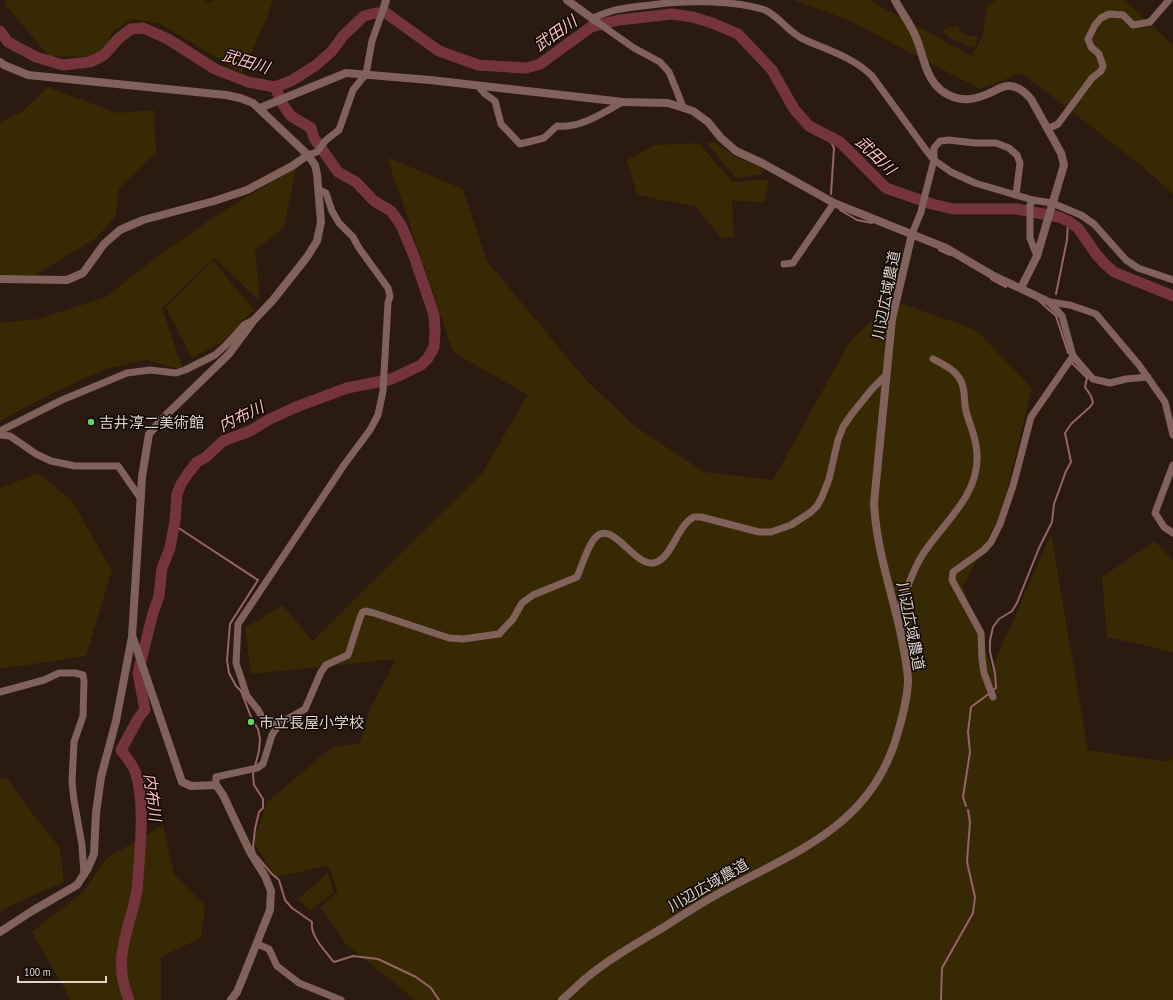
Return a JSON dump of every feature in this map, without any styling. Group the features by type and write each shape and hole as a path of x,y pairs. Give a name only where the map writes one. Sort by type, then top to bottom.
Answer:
{"street":[{"path":"566,0 634,48 660,62 669,72 683,107"},
{"path":"595,20 620,9 685,0 712,0 751,4 764,9 770,12 788,29 801,38 865,68 884,91 918,141 934,160 951,172 966,179 1016,195 1032,203 1052,205 1082,215 1094,224 1119,254 1138,268 1173,280"},
{"path":"895,0 914,32 923,61 931,78 942,91 958,98 971,100 1008,86 1016,87 1031,98 1061,153 1064,165 1060,183 1045,226 1037,256 1021,288"},
{"path":"1047,129 1058,124 1092,78 1101,71 1103,66 1099,54 1091,47 1088,39 1095,25 1101,18 1109,14 1123,15 1133,25 1150,22 1169,0"},
{"path":"0,279 66,280 74,277 83,273 104,244 120,230 143,220 214,201 247,190 292,166 308,155 317,152 326,140 339,130 353,90 366,74 374,33 378,26 385,3"},
{"path":"0,62 28,75 226,95 248,100 263,107 308,155 315,165 319,190 321,222 317,241 307,257 273,300 254,320 229,354 161,420 149,434 142,477 132,637 116,721 100,777 94,854 91,863 77,885 32,911 0,932"},
{"path":"263,107 346,73 623,102 668,103 683,107 693,111 708,122 721,138 736,151 764,164 834,203 946,248 1010,285 1021,288 1049,302 1070,305 1096,314 1148,377 1165,402 1173,435"},
{"path":"479,87 485,94 495,101 500,124 520,144 544,138 557,126 567,127 585,123 623,102"},
{"path":"912,234 926,195 934,160 934,148 938,142 942,140 975,144 996,143 1004,145 1017,155 1020,164 1016,195"},
{"path":"278,726 265,722 247,696 236,664 238,624 344,465 370,430 378,415 383,391 388,303 390,296 388,288 359,248 353,237 339,223 332,211 326,193 319,190"},
{"path":"784,264 794,263 834,203"},
{"path":"1032,203 1030,238 1037,256"},
{"name":"川辺広域農道","path":"562,1000 585,980 632,946 715,895 813,843 834,828 859,806 881,773 892,753 904,713 908,679 897,616 877,532 874,503 892,319 912,234"},
{"path":"1049,302 1062,316 1073,356 1093,379 1110,383 1126,379 1148,377"},
{"path":"0,431 62,400 127,373 150,370 176,373 185,370 215,355 244,325 254,320"},
{"path":"993,697 989,688 982,659 981,632 952,580 953,572 984,550 991,542 1000,524 1013,486 1031,417 1073,356"},
{"path":"897,616 915,568 922,555 953,517 967,495 974,480 977,468 976,442 966,412 964,387 956,373 933,359"},
{"path":"231,1000 237,992 270,910 271,891 265,876 250,852 223,795 216,785 216,777 257,768 263,764 272,735 278,726 283,720 305,709 321,672 326,665 348,655 362,613 374,613 449,638 463,639 496,635 513,620 522,603 526,599 577,577 595,537 603,533 610,534 643,561 651,563 659,561 665,556 680,530 694,517 701,517 766,532 781,530 811,512 817,506 829,479 838,440 843,427 872,389 886,375"},
{"path":"0,434 10,436 36,454 58,463 75,466 118,466 141,500"},
{"path":"1173,464 1155,513 1164,527 1173,533"},
{"path":"132,637 182,782 191,786 216,785"},
{"path":"0,692 44,680 59,673 75,673 82,675 84,681 83,716 74,742 72,782 82,845 84,874"},
{"path":"257,944 269,949 277,966 299,983 341,1000"}],"shaded area":[{"path":"6,0 204,0 209,3 214,0 273,0 267,18 242,73 159,23 132,19 114,31 99,57 49,56 5,5"},
{"path":"794,0 869,0 972,56 982,37 987,7 996,0 1124,0 1173,45 1173,194 1142,166 1022,73 980,89 848,20"},
{"path":"957,26 965,35 978,36 975,48 948,38 942,30"},
{"path":"48,87 117,113 154,110 156,153 119,188 116,216 96,238 35,275 0,276 0,122 22,112"},
{"path":"714,142 738,158 763,168 763,174 736,178 707,143"},
{"path":"699,143 732,182 769,179 765,202 732,201 734,237 720,237 696,207 637,195 627,160 655,145"},
{"path":"387,157 463,189 487,261 586,380 636,427 704,472 773,480 850,341 892,300 976,330 1032,388 1002,511 963,587 992,669 1051,533 1088,750 1169,762 1173,756 1173,1000 415,1000 346,944 320,907 338,892 328,866 276,877 253,842 267,802 332,747 360,743 370,709 396,659 251,674 245,628 283,605 313,641 482,473 528,395 453,352"},
{"path":"296,167 284,227 255,250 260,301 214,258 162,308 183,370 146,360 105,369 47,396 0,421 0,323 39,319 106,297 158,256 220,213"},
{"path":"213,261 254,310 221,343 192,358 166,307"},
{"path":"38,473 71,500 112,570 86,656 0,669 0,488"},
{"path":"1155,541 1173,561 1173,652 1107,637 1102,577"},
{"path":"0,779 8,779 32,813 60,848 64,882 7,907 0,913"},
{"path":"163,825 174,874 205,906 201,938 161,957 161,1000 71,1000 32,932 83,892 107,858"},
{"path":"328,873 334,893 310,910 298,899"}],"waterway":[{"name":"武田川","path":"0,31 8,42 36,57 63,65 90,62 104,55 119,38 131,29 143,28 168,39 215,69 248,82 275,87 291,81 315,66 332,51 343,36 364,16 376,13 386,13 439,51 478,65 526,68 540,64 591,27 619,20 672,14 693,17 738,34 772,70 794,109 809,126 840,142 886,188 932,204 953,209 1017,209 1059,217 1078,228 1096,254 1114,272 1173,296"},
{"name":"内布川","path":"129,1000 124,985 122,957 137,890 141,807 139,785 135,771 121,750 139,717 145,710 138,673 153,613 159,596 162,568 170,548 175,521 177,494 181,484 197,462 206,457 223,441 250,431 268,420 296,407 347,388 396,377 421,365 428,358 434,347 434,315 414,256 401,225 391,211 374,201 356,182 338,172 314,138 311,128 291,116 283,105 275,87"},
{"path":"828,136 834,148 831,194"},
{"path":"840,210 857,220 872,223"},
{"path":"1056,294 1067,240 1068,221"},
{"path":"939,250 950,255"},
{"path":"991,279 1006,287"},
{"path":"1038,300 1056,316 1068,353"},
{"path":"993,690 996,688 995,673 990,652 990,641 993,627 999,619 1012,611 1017,603 1039,548 1052,522 1054,504 1066,471 1071,462 1065,433 1071,424 1093,403 1091,396 1085,387 1087,378 1072,363"},
{"path":"174,525 258,580 230,624 227,660 229,673 236,686 241,691 251,717 258,729 260,739 259,751 255,766"},
{"path":"966,806 963,797 970,752 968,732 971,707 990,693"},
{"path":"254,770 254,785 263,799 263,808 259,812 255,829 253,847 255,854 279,880 285,900 292,908 312,922 315,937 332,960 334,962 353,956 378,959 416,977 431,988 439,1000"},
{"path":"941,1000 942,968 973,913 975,897 967,862 970,822 968,810"}],"place":[{"name":"吉井淳二美術館","path":"91,422"},
{"name":"市立長屋小学校","path":"251,722"}]}
